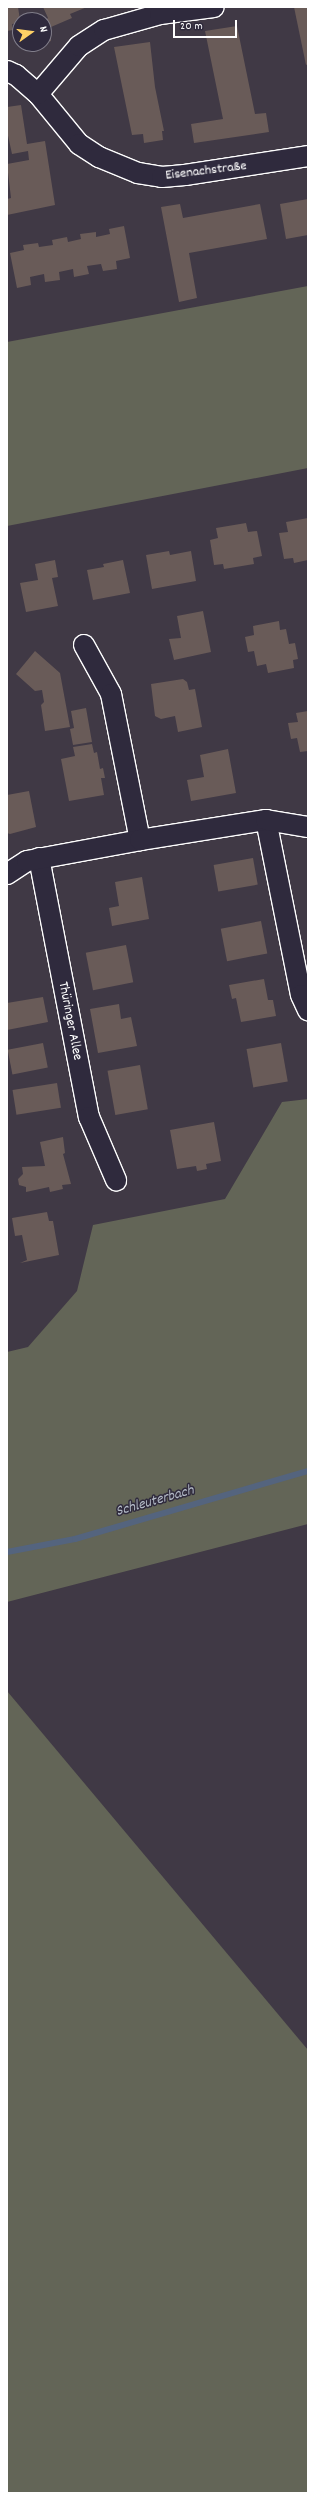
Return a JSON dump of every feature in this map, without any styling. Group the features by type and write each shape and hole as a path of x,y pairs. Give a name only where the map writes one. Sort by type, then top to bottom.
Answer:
{"street":[{"path":"38,94 79,46 104,30 160,14 214,7"},
{"name":"Eisenachstraße","path":"7,71 16,75 38,94 79,144 99,157 138,173 162,177 185,175 308,156"},
{"path":"84,645 111,694 140,840"},
{"path":"266,820 301,995 308,1010"},
{"path":"7,874 27,861 39,858 266,820 308,827"},
{"name":"Thüringer Allee","path":"39,858 89,1117 116,1180"}],"green space":[{"path":"308,286 308,468 7,526 7,342"},
{"path":"308,1099 308,1524 7,1602 7,1352 28,1347 77,1291 93,1225 225,1199 282,1102"},
{"path":"7,1691 308,2050 308,2493 7,2493"}],"building":[{"path":"7,7 18,7 19,12 12,12 12,30 7,31"},
{"path":"43,7 87,7 70,14 72,18 52,27 52,12 45,12"},
{"path":"294,7 308,7 308,64 306,65"},
{"path":"237,26 255,114 266,113 269,132 194,143 191,124 223,119 205,31"},
{"path":"150,42 155,87 164,131 162,131 163,140 144,143 143,134 132,135 114,47"},
{"path":"21,105 27,144 45,141 55,205 7,215 7,199 11,198 7,164 29,160 28,151 12,154 7,131 7,107"},
{"path":"308,199 308,235 286,239 280,204"},
{"path":"180,204 183,218 260,204 267,239 189,253 197,298 179,302 161,207"},
{"path":"124,226 130,258 116,261 117,269 103,271 101,264 87,266 89,274 74,277 73,269 59,272 60,280 45,282 44,274 30,277 31,285 17,288 10,253 24,250 23,245 38,243 39,247 53,245 52,240 67,237 68,242 81,239 80,234 96,232 96,237 110,234 109,229"},
{"path":"308,518 308,560 294,563 293,558 284,559 279,533 288,532 286,522"},
{"path":"246,523 248,532 257,531 262,556 253,558 254,564 224,569 223,564 214,565 210,540 218,538 216,528"},
{"path":"169,551 170,555 191,551 196,581 152,589 146,555"},
{"path":"55,560 58,577 52,578 58,606 26,612 20,583 38,580 35,564"},
{"path":"123,560 130,593 93,600 87,570 104,567 103,564"},
{"path":"203,611 211,652 174,660 169,639 181,638 177,616"},
{"path":"279,621 280,630 286,629 289,644 295,643 298,659 293,660 294,668 268,673 266,664 257,666 254,651 248,652 245,637 254,635 253,626"},
{"path":"35,651 60,673 70,727 45,731 41,705 44,702 42,690 35,691 16,674"},
{"path":"183,679 187,682 189,690 195,689 202,727 178,732 175,716 161,719 155,716 151,684"},
{"path":"86,708 92,742 73,745 70,729 74,728 71,711"},
{"path":"308,711 308,751 300,752 297,738 291,739 288,723 298,722 296,713"},
{"path":"92,744 94,753 97,752 100,769 103,768 105,778 101,778 104,795 69,801 61,759 75,756 73,747"},
{"path":"228,749 236,793 191,801 187,780 204,777 200,755"},
{"path":"29,791 36,827 10,834 7,833 7,795"},
{"path":"253,858 258,885 218,892 214,865"},
{"path":"142,877 149,919 112,926 109,908 119,906 115,882"},
{"path":"261,921 267,953 227,961 221,929"},
{"path":"126,945 133,982 93,990 86,953"},
{"path":"264,979 268,1000 273,1000 276,1016 241,1022 236,998 232,999 229,985"},
{"path":"43,997 48,1022 7,1030 7,1003"},
{"path":"119,1004 121,1019 131,1017 137,1046 98,1053 90,1009"},
{"path":"43,1043 48,1068 12,1074 8,1050"},
{"path":"281,1043 288,1081 253,1087 247,1049"},
{"path":"140,1065 148,1109 115,1115 108,1071"},
{"path":"57,1083 61,1108 16,1115 13,1090"},
{"path":"214,1122 221,1161 206,1164 207,1169 197,1171 196,1166 177,1169 170,1130"},
{"path":"63,1137 65,1153 63,1154 71,1184 62,1185 63,1189 50,1192 49,1187 26,1192 26,1187 19,1185 18,1179 23,1174 22,1167 45,1166 40,1142"},
{"path":"47,1212 49,1221 53,1221 59,1255 20,1263 27,1260 22,1235 15,1236 12,1218"}],"waterway":[{"name":"Schleuterbach","path":"7,1552 75,1539 308,1471"}]}
